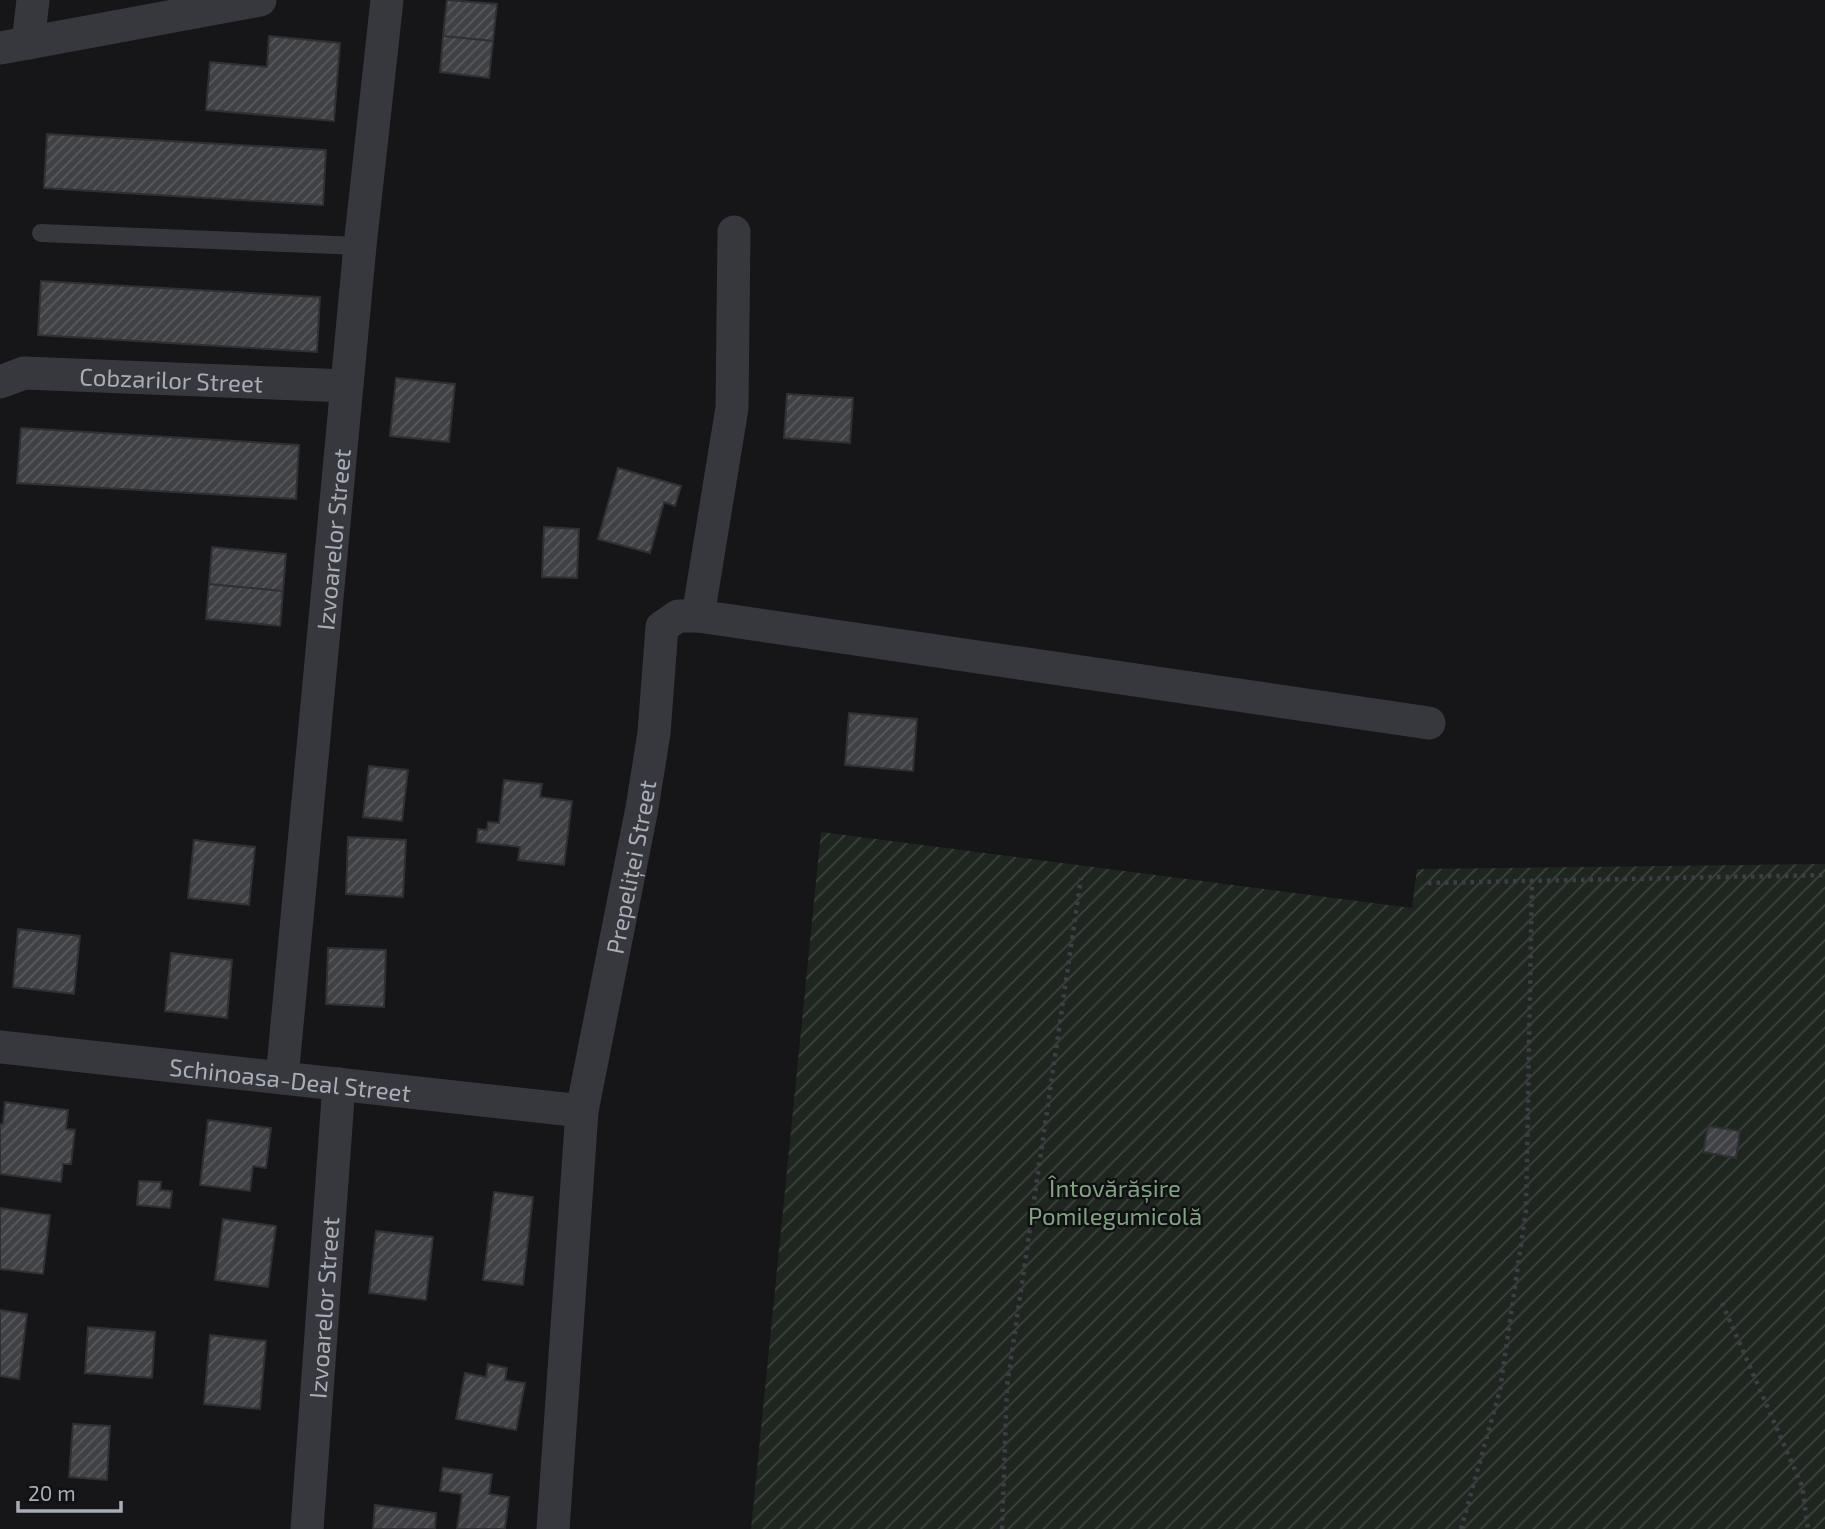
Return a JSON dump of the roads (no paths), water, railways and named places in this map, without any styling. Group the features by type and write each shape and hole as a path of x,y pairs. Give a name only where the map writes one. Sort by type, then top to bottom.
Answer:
{"street":[{"path":"14,45 33,0"},
{"path":"14,45 260,0"},
{"name":"Izvoarelor Street","path":"282,1079 360,246 387,0"},
{"path":"734,232 732,408 698,616 1429,723"},
{"name":"Cobzarilor Street","path":"0,382 24,373 347,386"},
{"name":"Prepeliței Street","path":"553,1529 582,1111 642,808 654,733 663,627 678,616 698,616"},
{"name":"Schinoasa-Deal Street","path":"0,1047 582,1111"},
{"name":"Izvoarelor Street","path":"307,1529 339,1084"}],"lane":[{"path":"41,233 360,246"}],"park label":[{"name":"Întovărășire Pomilegumicolă","path":"1115,1201"}]}
